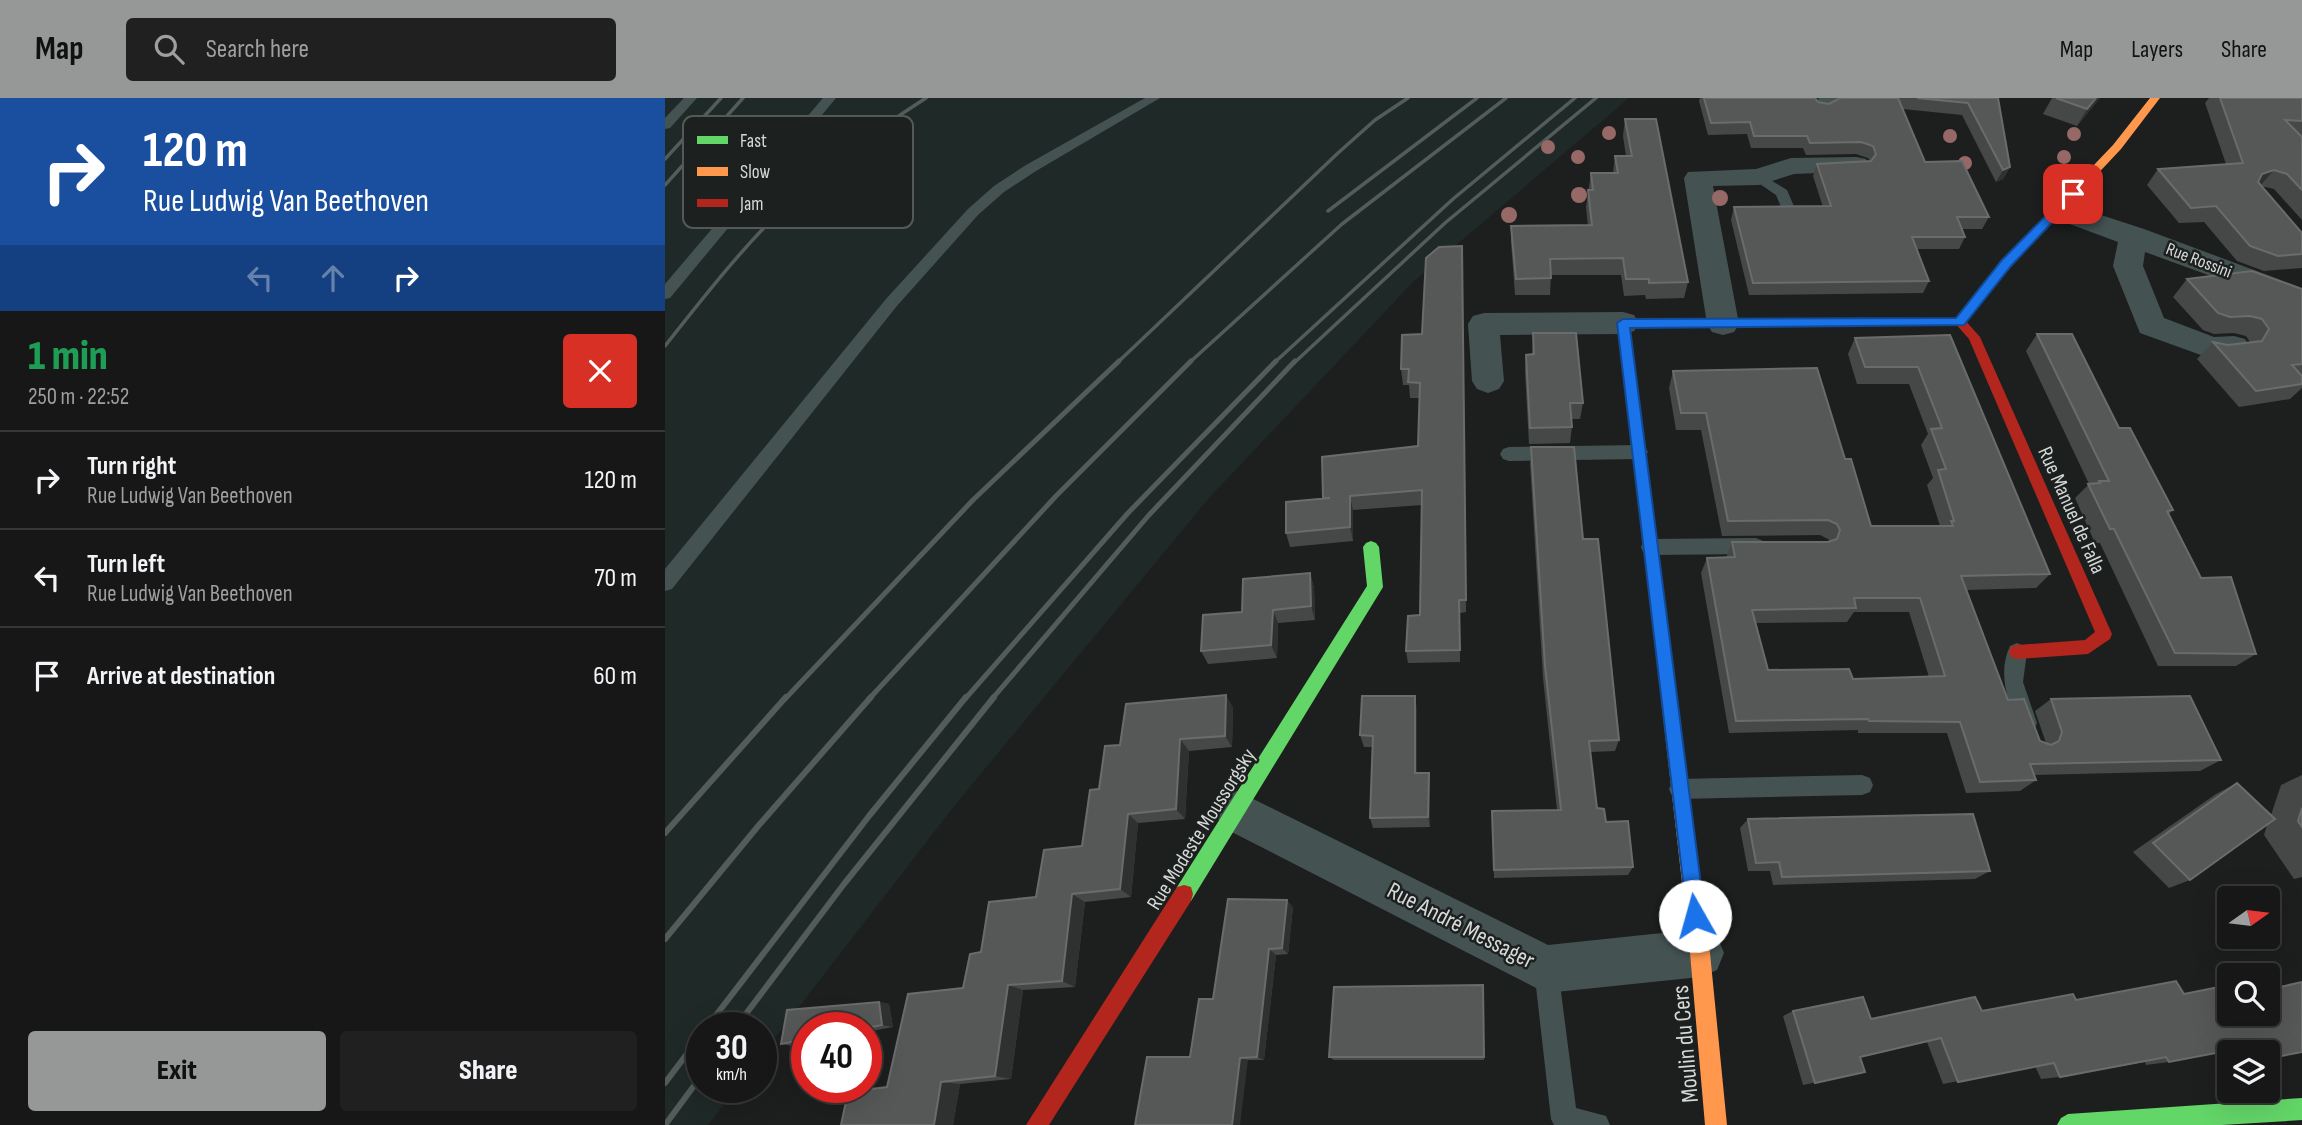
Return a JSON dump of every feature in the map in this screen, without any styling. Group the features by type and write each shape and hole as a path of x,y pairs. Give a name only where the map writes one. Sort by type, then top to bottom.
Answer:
{"street":[{"path":"1488,381 1484,324 1960,322 2007,263 2117,147 2155,98"},
{"path":"1723,324 1698,178 1759,177 1791,166 1856,165"},
{"name":"Rue Rossini","path":"2058,210 2302,299"},
{"path":"2134,236 2128,266 2151,325 2212,348 2234,347"},
{"name":"Rue Manuel de Falla","path":"1960,322 1973,337 2104,634 2088,647 2017,652"},
{"name":"Moulin du Cers","path":"1623,323 1697,935 1716,1125"},
{"name":"Rue Modeste Moussorgsky","path":"1037,1125 1237,812 1375,587 1371,547"},
{"name":"Rue André Messager","path":"1237,812 1546,969 1697,935"},
{"path":"2068,1125 2302,1110"}],"lane":[{"path":"665,125 691,98"},
{"path":"815,116 830,98"},
{"path":"665,583 891,303 973,212 999,189 1031,168 1154,98"},
{"path":"1759,177 1782,193 1789,211"},
{"path":"665,294 721,228"},
{"path":"1509,454 1639,452"},
{"path":"1650,547 1781,546"},
{"path":"2017,652 2013,682 2034,744"},
{"path":"1680,789 1862,785"},
{"path":"1546,969 1563,1119 1597,1125"}],"shaded area":[{"path":"665,98 1629,98 1414,281 1209,498 955,805 795,1012 791,1012 791,1017 777,1035 777,1012 686,1012 686,1103 725,1103 708,1125 665,1125"}],"building":[{"path":"1704,98 1815,98 1818,102 1829,104 1840,98 1898,98 1925,162 1962,161 1989,217 1957,217 1965,237 1912,237 1929,281 1753,283 1734,207 1831,206 1817,164 1871,161 1876,154 1873,146 1861,142 1810,143 1807,136 1754,136 1750,122 1711,123"},
{"path":"1917,98 1998,98 2010,167 2003,170 1968,103"},
{"path":"2056,98 2096,98 2087,109"},
{"path":"2220,98 2302,98 2302,121 2285,120 2302,137 2302,190 2287,174 2274,170 2262,174 2258,182 2302,233 2302,254 2278,256 2250,246 2216,206 2191,208 2158,169 2243,163"},
{"path":"1625,119 1656,119 1688,282 1649,283 1649,279 1626,279 1623,258 1550,259 1551,278 1516,279 1511,226 1592,225 1588,190 1593,190 1591,173 1618,173 1615,156 1632,156"},
{"path":"1462,246 1466,600 1459,600 1460,650 1406,651 1408,616 1420,615 1422,490 1350,496 1350,527 1286,533 1286,502 1330,498 1323,498 1322,457 1418,446 1420,383 1408,382 1409,369 1401,369 1402,335 1422,334 1426,258 1439,247"},
{"path":"2252,271 2302,289 2302,364 2292,365 2302,376 2302,384 2256,391 2213,342 2228,345 2262,341 2269,329 2262,319 2250,316 2230,317 2218,313 2187,279"},
{"path":"1533,333 1576,333 1583,403 1570,403 1572,427 1530,428 1526,355 1534,354"},
{"path":"2037,334 2072,334 2119,428 2130,428 2173,510 2167,511 2201,578 2231,577 2256,654 2175,653 2114,529 2110,529 2088,484 2109,481"},
{"path":"1950,335 2050,574 1961,576 2008,700 2024,699 2040,741 2051,745 2059,741 2062,732 2051,699 2190,696 2221,760 2030,764 2036,780 1980,782 1960,722 1868,719 1736,721 1707,558 1735,557 1732,542 1828,542 1837,539 1840,530 1837,524 1828,520 1728,521 1706,413 1681,413 1673,371 1817,368 1845,459 1851,459 1871,526 1953,526 1951,521 1954,521 1938,470 1946,469 1931,429 1942,428 1918,367 1865,367 1855,338","holes":["1854,598 1920,598 1945,676 1853,679 1849,669 1768,670 1752,610 1856,608"]},
{"path":"1531,447 1574,447 1583,539 1598,539 1619,740 1589,741 1597,808 1604,809 1606,822 1628,821 1633,867 1494,870 1492,811 1561,810 1545,666"},
{"path":"1310,573 1311,606 1273,610 1271,645 1201,651 1203,615 1242,612 1243,579"},
{"path":"1226,695 1225,736 1180,739 1176,809 1128,814 1120,889 1072,894 1062,981 1008,985 995,1076 941,1082 934,1125 841,1125 846,1103 882,1103 882,1088 887,1087 908,994 963,988 970,954 981,952 989,902 1036,897 1044,850 1082,846 1090,790 1099,789 1105,746 1120,745 1126,704"},
{"path":"1362,696 1415,696 1415,773 1429,773 1428,817 1370,818 1373,736 1360,735"},
{"path":"2237,783 2275,819 2190,880 2153,843"},
{"path":"2302,808 2302,827 2298,821"},
{"path":"1973,814 1990,871 1782,877 1779,862 1756,863 1748,819"},
{"path":"1228,899 1287,900 1282,948 1269,949 1257,1057 1240,1058 1232,1125 1135,1125 1147,1057 1190,1057 1199,999 1213,999"},
{"path":"2176,981 2184,994 2217,987 2217,1026 2280,1026 2280,987 2302,982 2302,1052 2280,1056 2280,1040 2217,1040 2217,1053 2169,1062 2166,1057 2060,1077 2054,1063 1958,1082 1941,1038 1860,1057 1865,1072 1815,1083 1793,1011 1863,997 1871,1019 1975,997 1982,1011 2073,994 2076,1000"},
{"path":"1483,985 1484,1057 1329,1057 1334,987"},
{"path":"879,1002 880,1012 791,1012 791,1042 781,1044 787,1010"}],"railway":[{"path":"704,116 721,98"},
{"path":"727,116 743,98"},
{"path":"899,116 926,98"},
{"path":"1117,363 1338,153 1375,120 1408,98"},
{"path":"1328,211 1477,98"},
{"path":"1189,363 1342,224 1506,98"},
{"path":"1274,363 1453,199 1575,98"},
{"path":"1294,363 1445,223 1596,98"},
{"path":"665,159 683,139"},
{"path":"665,185 683,165"},
{"path":"665,346 732,263 764,228"},
{"path":"785,699 973,500 1119,361"},
{"path":"992,699 1149,515 1295,361"},
{"path":"869,699 1056,496 1189,363"},
{"path":"965,699 1128,513 1274,363"},
{"path":"665,833 786,697"},
{"path":"665,939 759,825 871,697"},
{"path":"719,1012 869,816 966,697"},
{"path":"747,1012 844,884 994,697"},
{"path":"665,1083 686,1055"},
{"path":"665,1125 686,1097"}],"traffic: fast":[{"path":"1184,894 1375,587 1371,547"},
{"path":"2068,1125 2302,1109"}],"traffic: slow":[{"path":"1829,322 1960,322 2007,263 2117,147 2155,98"},
{"path":"1667,680 1700,953 1716,1125"}],"traffic: jam":[{"path":"1667,680 1623,323 1829,322"},
{"path":"1960,322 1974,337 2104,634 2088,647 2017,652"},
{"path":"1037,1125 1184,894"}],"route":[{"path":"1695,916 1623,323 1960,322 2007,263 2073,194"}]}
